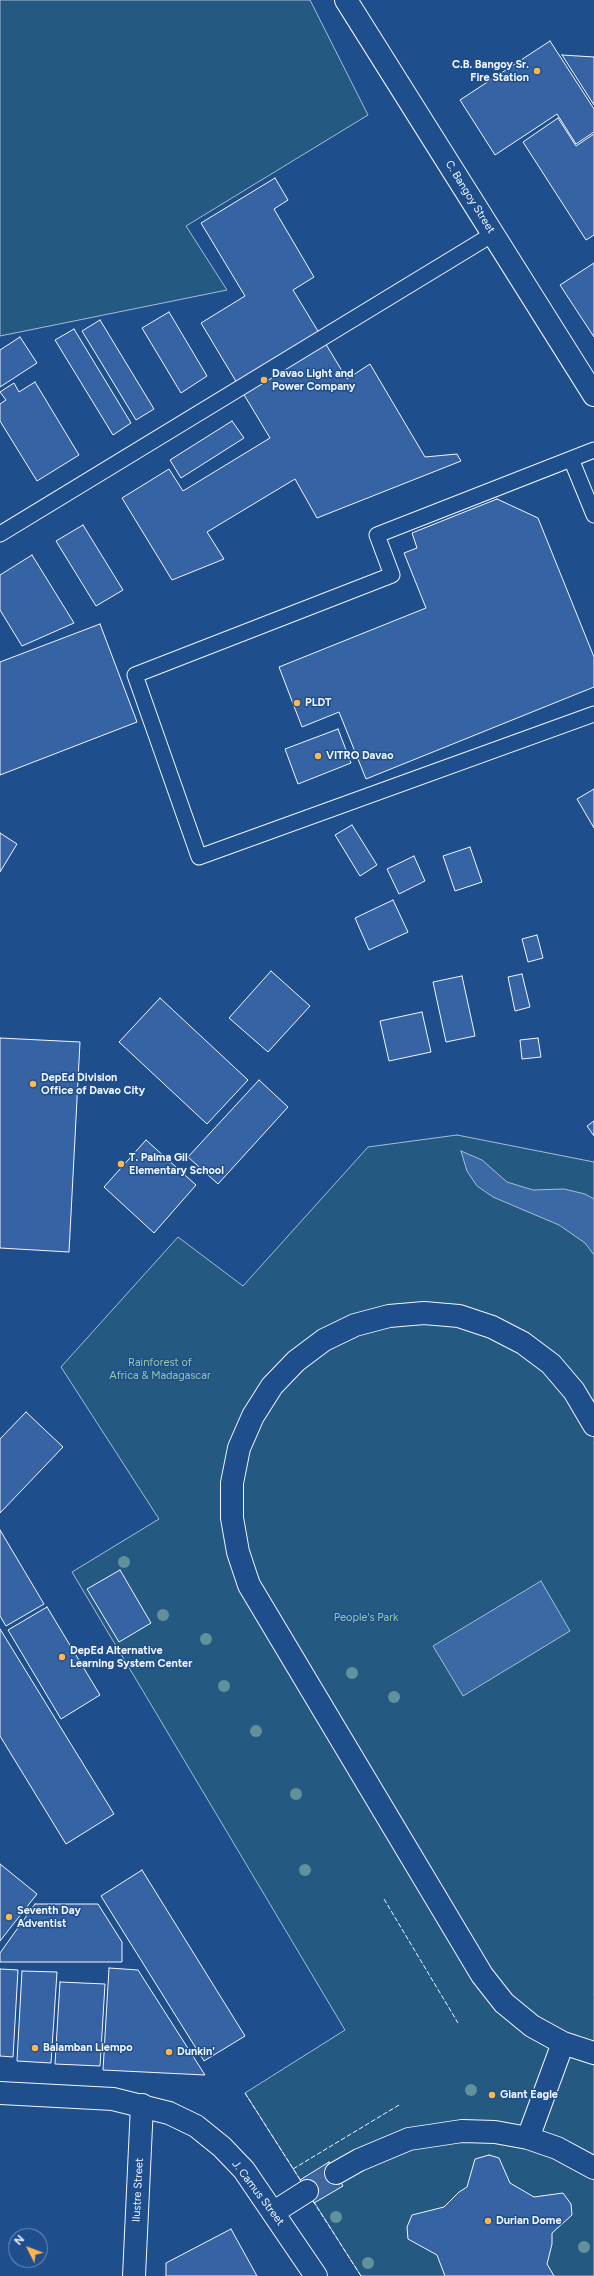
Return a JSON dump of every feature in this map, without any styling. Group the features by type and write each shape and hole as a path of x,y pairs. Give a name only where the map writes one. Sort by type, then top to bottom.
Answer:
{"street":[{"name":"C. Bangoy Street","path":"346,0 594,395"},
{"path":"594,1425 574,1391 551,1364 523,1343 492,1327 459,1316 424,1313 389,1316 355,1325 324,1340 296,1361 272,1386 253,1416 239,1448 232,1483 232,1518 238,1552 249,1585 482,1975 504,2003 532,2026 563,2043 594,2053"},
{"path":"528,2138 563,2043"},
{"name":"J. Camus Street","path":"0,2093 87,2097 142,2105 169,2113 196,2126 212,2138 244,2170 274,2212 316,2276"},
{"name":"Ilustre Street","path":"134,2276 142,2105"},
{"path":"336,2173 384,2148 409,2139 462,2131 496,2132 528,2138 557,2148 594,2168"},
{"path":"274,2212 307,2191"}],"lane":[{"path":"0,534 493,234"},
{"path":"594,450 377,534 392,575 135,675 199,857 594,714"},
{"path":"571,459 594,515"}],"green space":[{"path":"0,0 310,0 368,115 186,226 227,290 0,336"},
{"name":"People's Park","path":"457,1135 594,1162 594,2276 361,2276 245,2093 345,2030 72,1572 159,1519 61,1367 178,1237 243,1286 368,1147"}],"shaded area":[{"path":"461,1151 482,1160 507,1182 533,1190 564,1189 585,1194 594,1199 594,1255 585,1243 559,1225 493,1197 477,1186 467,1171"},
{"path":"541,1581 570,1631 463,1696 433,1646"}],"building":[{"name":"C.B. Bangoy Sr. Fire Station","path":"550,41 594,109 594,132 576,144 557,114 495,155 460,100"},
{"path":"562,55 594,57 594,105"},
{"path":"558,118 576,146 594,134 594,235 586,240 523,142"},
{"path":"275,178 288,200 274,209 314,277 293,290 347,379 370,364 425,457 457,454 461,461 317,518 295,479 207,532 224,559 172,580 122,498 169,469 183,491 270,438 201,323 245,296 201,223"},
{"path":"594,263 594,337 560,285"},
{"path":"169,312 207,376 181,393 142,328"},
{"path":"100,320 154,409 136,420 82,331"},
{"path":"74,329 131,423 113,435 55,340"},
{"path":"20,337 37,363 0,387 0,350"},
{"path":"35,382 79,455 37,481 0,421 0,404 6,400 0,392 14,383 19,392"},
{"path":"232,421 244,438 181,478 170,460"},
{"path":"497,499 538,518 594,657 594,687 366,779 339,712 302,727 279,667 426,608 404,553 417,548 412,533"},
{"path":"83,525 123,590 96,606 56,541"},
{"path":"32,555 74,623 22,646 0,610 0,575"},
{"path":"100,624 137,722 0,775 0,662"},
{"name":"VITRO Davao","path":"338,729 351,763 298,784 285,749"},
{"path":"594,789 594,828 577,799"},
{"path":"352,825 377,865 360,876 335,835"},
{"path":"0,833 17,844 0,872"},
{"path":"470,847 482,882 455,891 443,856"},
{"path":"414,856 425,881 399,894 387,869"},
{"path":"393,900 408,932 369,950 355,918"},
{"path":"537,935 543,958 528,962 522,939"},
{"path":"271,971 310,1006 268,1052 229,1018"},
{"path":"522,974 530,1007 515,1011 508,977"},
{"path":"462,976 475,1036 446,1042 433,982"},
{"path":"160,998 248,1080 207,1124 119,1042"},
{"path":"422,1012 431,1052 389,1061 380,1021"},
{"path":"0,1038 80,1042 69,1252 0,1248"},
{"path":"538,1038 541,1057 522,1059 520,1040"},
{"path":"259,1080 288,1107 218,1184 188,1157"},
{"path":"594,1121 594,1136 587,1126"},
{"path":"146,1140 196,1185 154,1233 104,1187"},
{"path":"26,1412 63,1447 0,1513 0,1439"},
{"path":"0,1530 44,1604 6,1626 0,1616"},
{"path":"120,1570 151,1623 119,1642 87,1589"},
{"path":"47,1607 100,1695 61,1719 8,1630"},
{"path":"0,1629 114,1814 66,1844 0,1736"},
{"name":"Seventh Day Adventist","path":"0,1864 37,1894 0,1941"},
{"path":"142,1870 245,2036 204,2061 101,1896"},
{"path":"35,1904 98,1904 122,1942 122,1962 0,1962 0,1953"},
{"path":"109,1968 138,1970 205,2075 103,2070"},
{"path":"0,1969 18,1970 13,2057 0,2056"},
{"path":"22,1971 57,1972 51,2063 17,2061"},
{"path":"60,1982 105,1984 100,2066 55,2064"},
{"name":"Durian Dome","path":"489,2155 499,2158 510,2183 534,2197 563,2193 571,2204 572,2215 552,2233 552,2244 547,2264 554,2276 445,2276 437,2255 408,2239 407,2227 412,2215 444,2207 459,2192 467,2187 475,2159"},
{"path":"329,2162 343,2186 314,2203 300,2180"},
{"path":"231,2229 257,2276 166,2276 166,2263"}],"tunnel":[{"path":"307,2191 336,2173"}],"fence":[{"path":"384,1899 458,2023"},
{"path":"245,2093 301,2181"},
{"path":"293,2169 399,2105"},
{"path":"313,2201 361,2276"}],"place":[{"name":"C.B. Bangoy Sr. Fire Station","path":"537,71"},
{"name":"Davao Light and Power Company","path":"264,380"},
{"name":"PLDT","path":"297,703"},
{"name":"VITRO Davao","path":"318,756"},
{"name":"DepEd Division Office of Davao City","path":"33,1084"},
{"name":"T. Palma Gil Elementary School","path":"121,1164"},
{"name":"DepEd Alternative Learning System Center","path":"62,1657"},
{"name":"Seventh Day Adventist","path":"9,1917"},
{"name":"Balamban Liempo","path":"35,2048"},
{"name":"Dunkin'","path":"169,2052"},
{"name":"Giant Eagle","path":"492,2095"},
{"name":"Durian Dome","path":"488,2221"}],"park label":[{"name":"Rainforest of Africa & Madagascar","path":"160,1369"}]}
